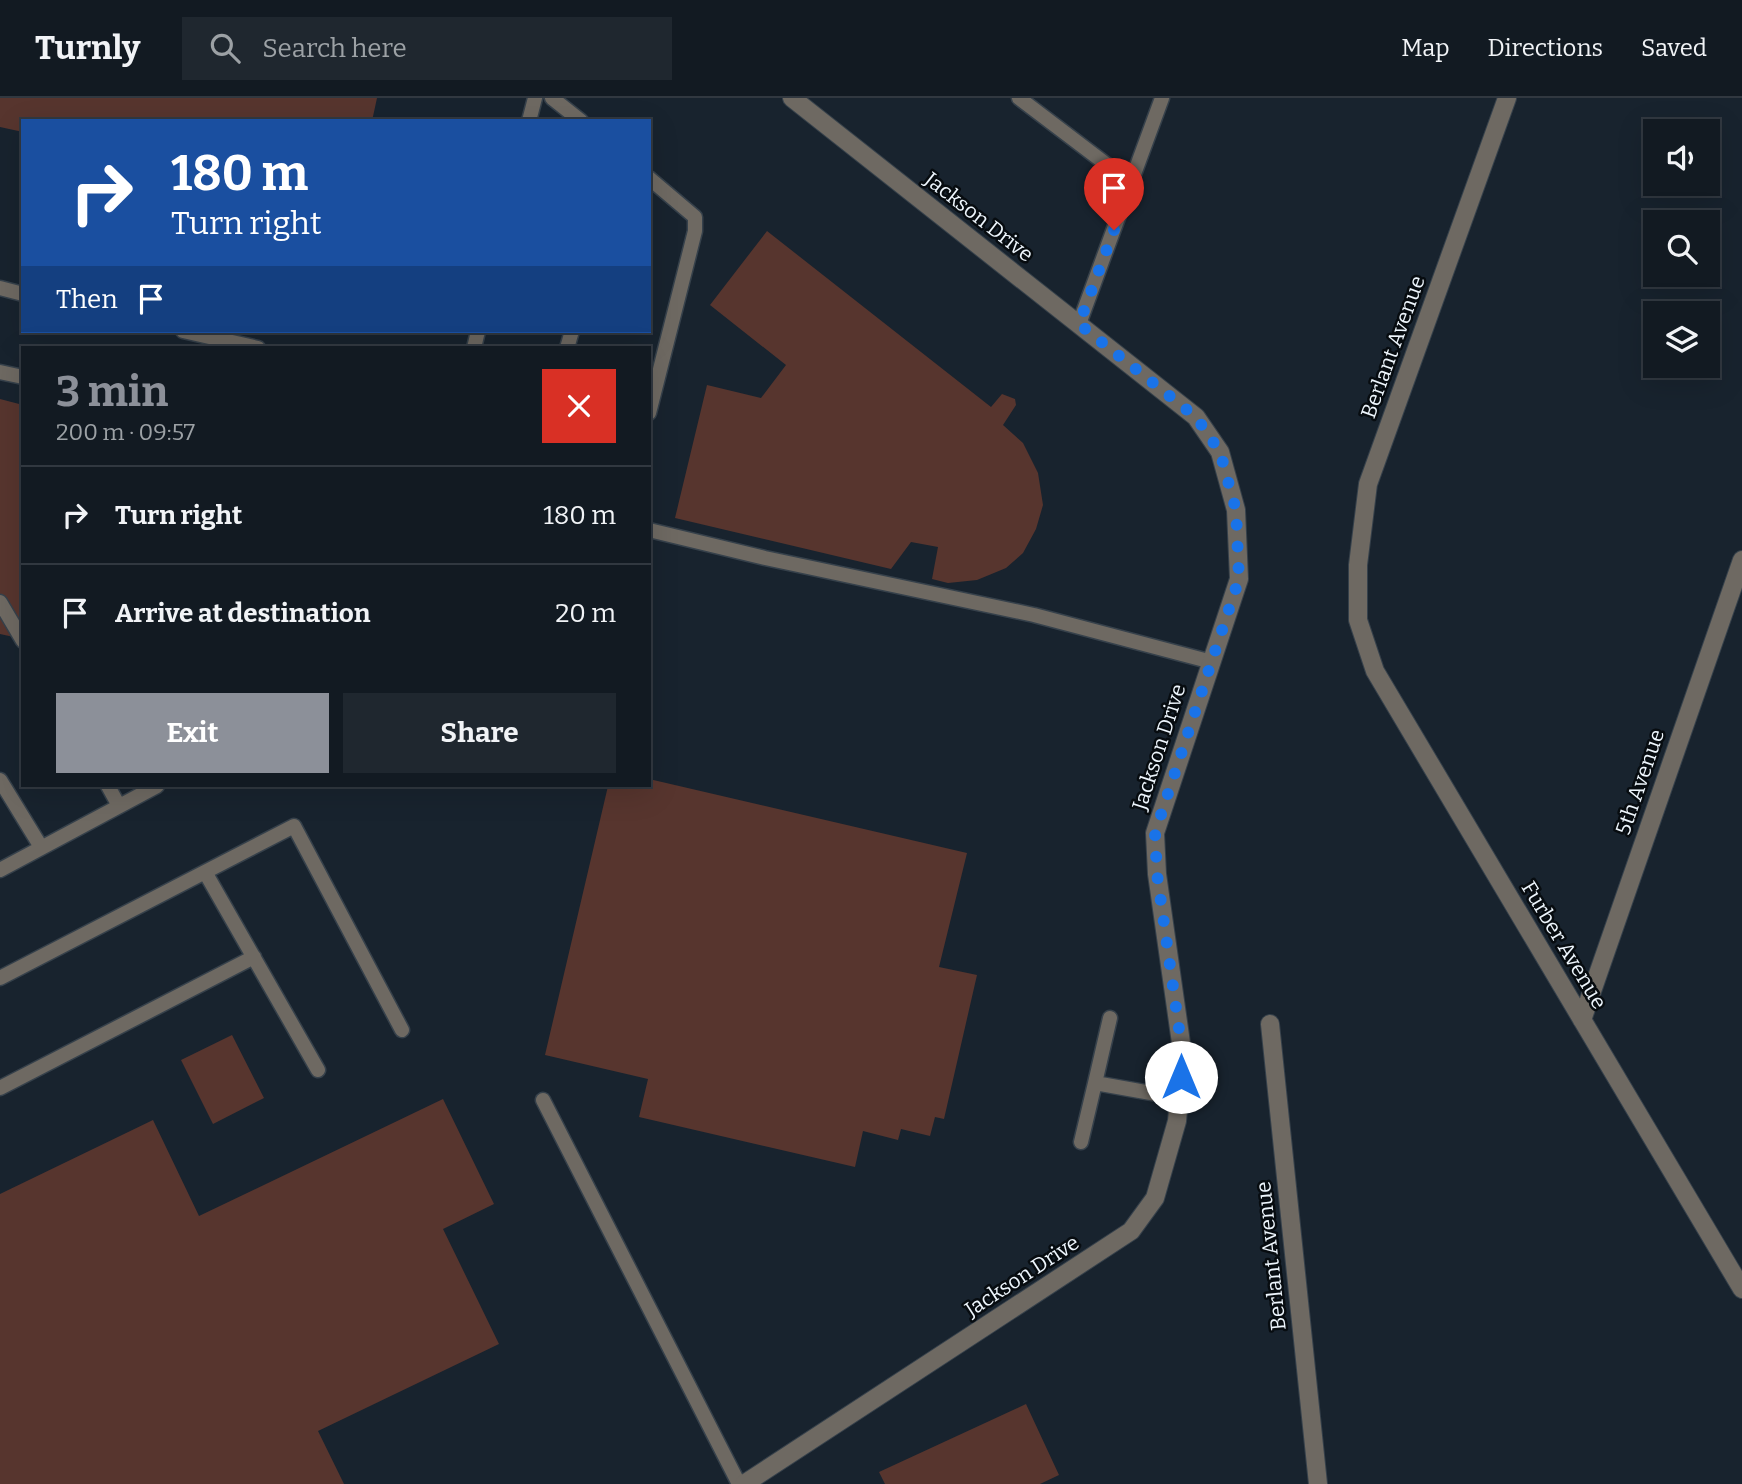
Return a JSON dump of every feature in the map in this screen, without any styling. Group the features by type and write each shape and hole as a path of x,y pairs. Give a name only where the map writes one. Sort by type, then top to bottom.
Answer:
{"street":[{"name":"Jackson Drive","path":"744,1484 1131,1231 1155,1198 1177,1121 1183,1057 1157,874 1155,833 1239,579 1236,510 1220,452 1196,417 792,98"},
{"name":"Berlant Avenue","path":"1358,620 1358,565 1368,484 1507,98"},
{"name":"5th Avenue","path":"1582,1020 1742,560"},
{"name":"Furber Avenue","path":"1358,620 1375,671 1742,1289"},
{"name":"Berlant Avenue","path":"1270,1024 1318,1484"}],"lane":[{"path":"530,119 535,98"},
{"path":"552,98 578,119"},
{"path":"1018,98 1131,183"},
{"path":"1079,324 1162,98"},
{"path":"651,180 695,217 695,231 651,404"},
{"path":"0,288 21,293"},
{"path":"192,333 249,346"},
{"path":"0,372 21,377"},
{"path":"651,530 765,558 1034,615 1212,662"},
{"path":"0,602 21,638"},
{"path":"0,780 41,847"},
{"path":"109,787 119,806"},
{"path":"0,870 154,787"},
{"path":"0,978 294,826 402,1030"},
{"path":"205,872 318,1070"},
{"path":"0,1088 254,957"},
{"path":"1081,1142 1110,1018"},
{"path":"1095,1083 1179,1098"},
{"path":"543,1100 739,1484"}],"building":[{"path":"0,98 377,98 372,119 21,119 21,132 0,127"},
{"path":"767,231 991,407 1002,394 1015,399 1016,405 1003,425 1023,443 1038,473 1043,505 1036,529 1023,553 1006,568 977,580 948,583 932,579 938,547 911,542 891,569 675,518 707,385 761,398 786,365 710,305"},
{"path":"0,399 21,404 21,639 0,634"},
{"path":"651,779 967,853 939,967 977,975 944,1119 935,1117 930,1136 901,1129 898,1140 863,1131 855,1167 639,1117 648,1079 545,1055 608,787 651,787"},
{"path":"232,1035 264,1098 213,1124 181,1060"},
{"path":"443,1099 494,1204 443,1229 499,1344 318,1431 344,1484 0,1484 0,1194 153,1120 199,1216"},
{"path":"1026,1404 1059,1475 1040,1484 885,1484 879,1472"}],"route":[{"path":"1114,230 1079,324 1196,417 1220,452 1236,510 1239,579 1155,833 1157,874 1183,1057 1181,1077"}]}
